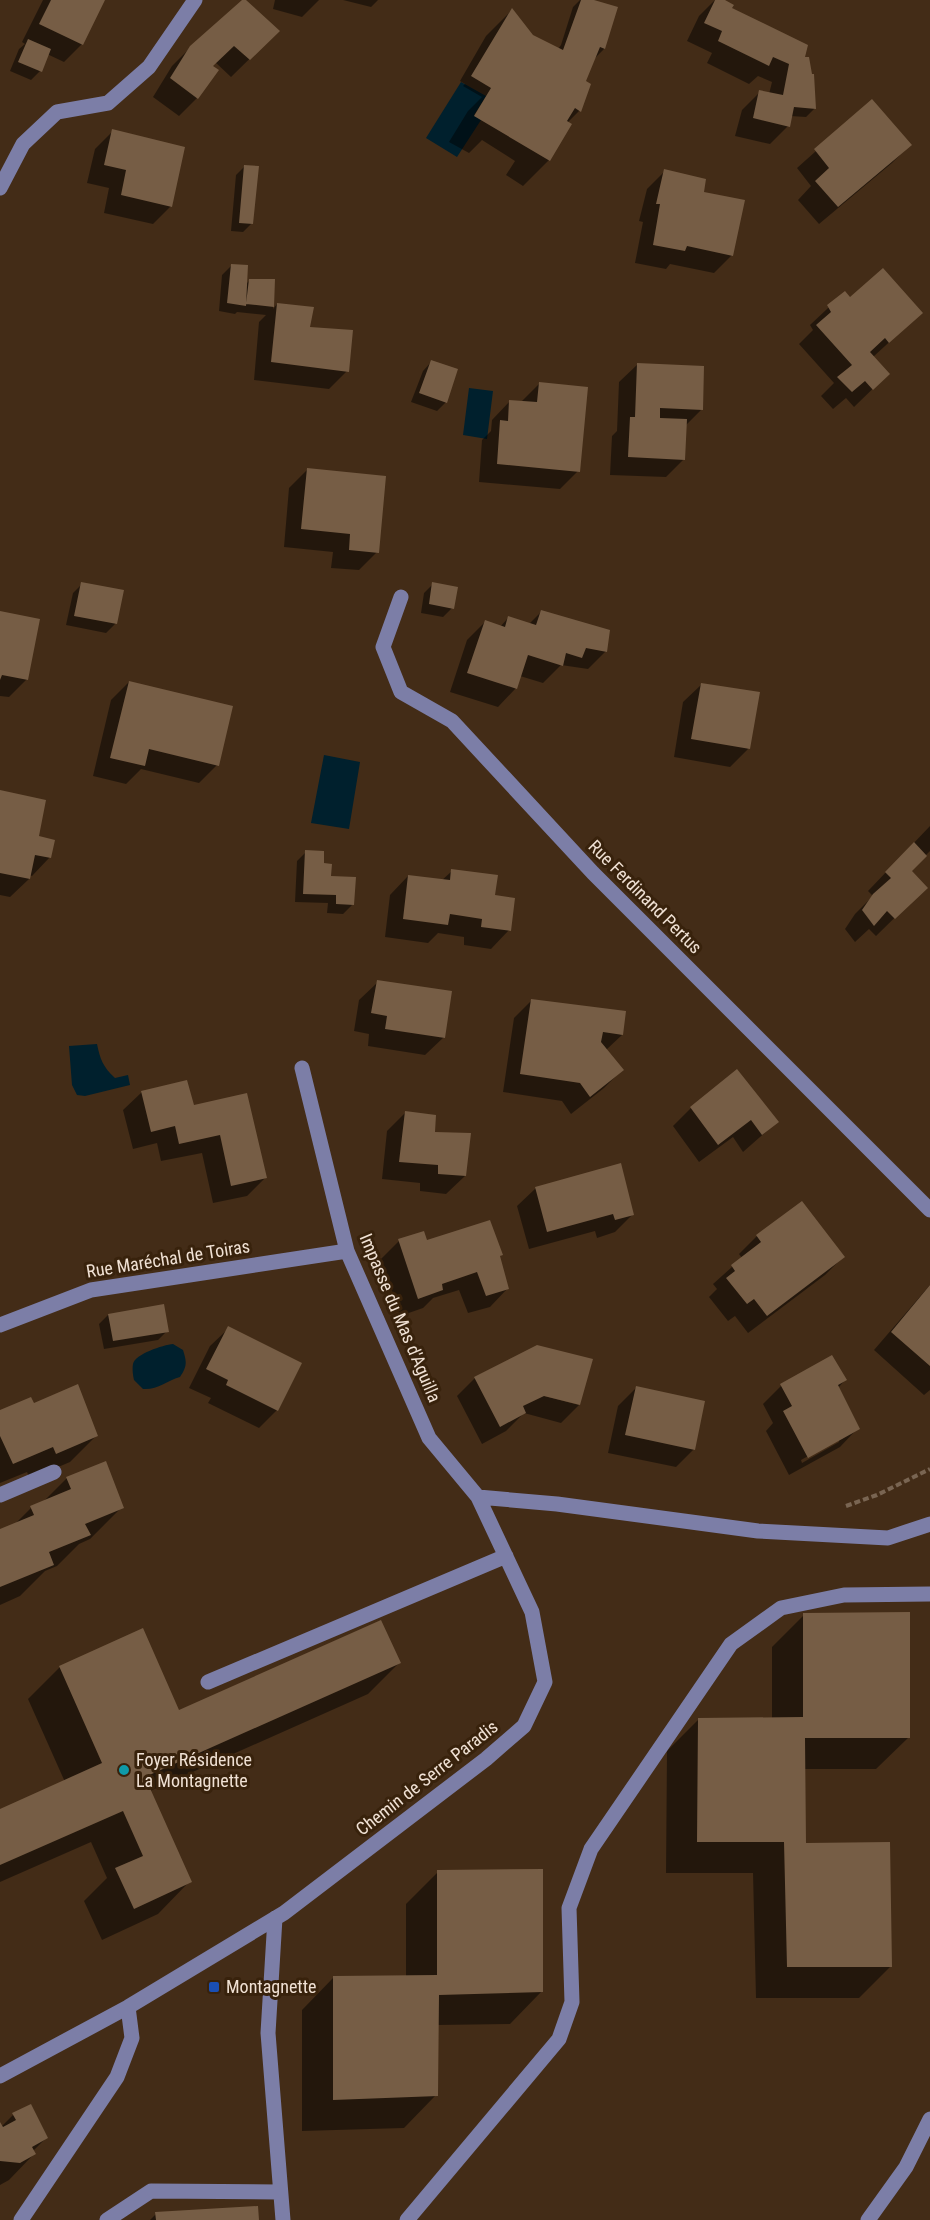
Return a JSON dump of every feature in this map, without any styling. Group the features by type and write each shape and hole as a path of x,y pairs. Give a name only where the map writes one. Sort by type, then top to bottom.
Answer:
{"street":[{"path":"0,189 22,144 57,112 108,103 149,67 195,0"},
{"name":"Rue Ferdinand Pertus","path":"402,597 382,646 401,692 452,721 593,873 930,1210"},
{"name":"Impasse du Mas d'Aguilla","path":"302,1068 347,1251 429,1438 478,1497"},
{"name":"Rue Maréchal de Toiras","path":"0,1325 91,1290 347,1251"},
{"path":"0,1494 54,1472"},
{"path":"478,1497 557,1504 758,1531 806,1534 888,1538 930,1524"},
{"name":"Chemin de Serre Paradis","path":"0,2076 128,2007 275,1917 486,1759 524,1726 545,1682 532,1612 478,1497"},
{"path":"208,1682 506,1556"},
{"path":"407,2220 559,2039 572,2002 569,1908 591,1849 731,1644 781,1608 844,1595 930,1594"},
{"path":"275,1917 268,2033 283,2220"},
{"path":"21,2220 117,2077 132,2038 128,2007"},
{"path":"868,2220 906,2167 930,2119"},
{"path":"107,2220 151,2191 279,2192"}],"path":[{"path":"843,1506 877,1495 930,1469"}],"water":[{"path":"461,82 486,96 474,115 481,120 457,157 426,138"},
{"path":"469,388 493,391 487,439 463,435"},
{"path":"324,755 360,762 349,829 311,823"},
{"path":"97,1044 108,1070 115,1078 128,1075 130,1085 85,1096 77,1095 72,1085 69,1046"},
{"path":"173,1344 183,1350 185,1358 186,1364 180,1377 158,1387 143,1389 134,1380 135,1360 150,1351"}],"building":[{"path":"51,0 105,0 83,45 39,24"},
{"path":"242,0 246,0 280,31 250,60 234,46 213,66 219,70 198,99 170,78 190,46"},
{"path":"581,0 594,0 618,7 605,49 600,47 586,81 591,84 581,112 575,108 567,121 572,124 550,161 474,116 491,88 471,76 512,8 533,35 563,50"},
{"path":"715,0 725,0 734,5 732,8 808,45 805,57 809,57 812,74 814,74 816,109 794,107 790,127 753,118 759,90 783,95 789,64 773,57 769,66 718,41 722,31 704,23"},
{"path":"28,39 51,49 42,72 18,62"},
{"path":"872,99 912,145 838,207 815,181 829,168 814,149"},
{"path":"112,129 185,147 172,207 121,195 126,170 104,165"},
{"path":"244,165 259,166 253,224 239,223"},
{"path":"664,169 706,179 704,192 745,200 733,256 687,246 685,251 653,245 660,204 656,204"},
{"path":"231,264 248,265 246,306 227,303"},
{"path":"883,268 923,313 889,343 885,338 870,352 890,374 873,390 865,381 852,392 837,377 852,365 816,325 831,312 827,305 845,291 850,297"},
{"path":"249,279 275,279 274,307 246,304"},
{"path":"277,303 314,307 310,327 353,330 349,372 271,362"},
{"path":"431,360 458,369 447,403 419,393"},
{"path":"637,363 704,366 703,410 660,408 660,418 687,419 685,460 628,457 630,417 635,417"},
{"path":"539,382 588,387 580,472 497,464 500,420 508,421 509,400 537,402"},
{"path":"307,468 386,476 379,553 349,550 350,534 301,529"},
{"path":"81,582 124,590 117,624 74,616"},
{"path":"432,582 458,587 454,609 429,604"},
{"path":"541,610 610,630 607,652 586,648 582,658 566,653 563,666 528,655 517,689 467,673 485,620 505,627 508,616 536,625"},
{"path":"0,611 40,619 28,680 2,675 0,680"},
{"path":"129,681 233,706 219,766 149,749 145,766 110,758"},
{"path":"701,683 760,692 750,749 691,739"},
{"path":"0,790 46,800 39,836 55,840 51,858 35,855 30,879 0,873"},
{"path":"914,842 927,856 912,871 928,888 895,919 887,911 874,926 862,910 873,894 891,878 885,872"},
{"path":"305,850 324,851 324,863 332,864 331,876 356,877 354,905 336,904 336,895 303,894"},
{"path":"451,869 498,875 495,895 515,898 511,931 481,927 482,919 450,914 448,925 403,919 408,875 450,880"},
{"path":"377,980 452,991 445,1038 385,1029 387,1016 371,1013"},
{"path":"531,999 626,1011 623,1035 603,1032 601,1042 624,1070 590,1097 580,1083 520,1074"},
{"path":"737,1069 779,1122 762,1135 751,1120 718,1145 690,1107"},
{"path":"187,1080 194,1105 247,1093 267,1178 231,1186 220,1135 179,1144 175,1126 151,1132 141,1091"},
{"path":"405,1111 436,1115 435,1132 471,1133 466,1176 438,1174 438,1165 399,1162"},
{"path":"621,1163 634,1215 615,1220 613,1214 547,1232 535,1187"},
{"path":"802,1201 845,1257 767,1316 754,1299 747,1304 726,1278 735,1271 731,1265 761,1242 756,1235"},
{"path":"490,1220 503,1255 500,1256 509,1289 486,1296 477,1272 442,1284 443,1290 418,1299 398,1239 424,1231 427,1240"},
{"path":"930,1285 930,1366 891,1332"},
{"path":"164,1304 169,1332 113,1341 108,1314"},
{"path":"228,1326 302,1363 278,1411 226,1385 228,1380 206,1369"},
{"path":"537,1345 593,1359 580,1405 544,1396 523,1406 526,1413 500,1427 474,1377"},
{"path":"832,1355 847,1380 838,1385 860,1429 808,1458 783,1411 792,1406 780,1384"},
{"path":"78,1384 98,1436 56,1454 53,1447 13,1464 0,1436 0,1410 31,1397 34,1403"},
{"path":"636,1386 705,1401 695,1450 625,1435"},
{"path":"106,1461 124,1508 85,1524 91,1535 49,1552 54,1565 0,1587 0,1529 34,1515 30,1506 71,1489 66,1477"},
{"path":"910,1612 910,1738 805,1738 806,1843 890,1842 892,1967 787,1967 784,1842 697,1842 698,1718 803,1717 803,1613"},
{"name":"Foyer Résidence La Montagnette","path":"381,1620 401,1663 145,1777 192,1882 134,1909 115,1868 143,1856 123,1811 0,1865 0,1809 102,1763 59,1666 143,1628 179,1710"},
{"path":"543,1869 543,1992 439,1995 438,2096 333,2100 333,1976 437,1975 437,1870"},
{"path":"31,2104 48,2138 32,2147 36,2154 20,2163 0,2161 0,2122 3,2127 16,2120 12,2113"},
{"path":"258,2206 259,2220 156,2220 155,2212"}],"place":[{"name":"Foyer Résidence La Montagnette","path":"124,1770"},
{"name":"Montagnette","path":"214,1987"}]}
